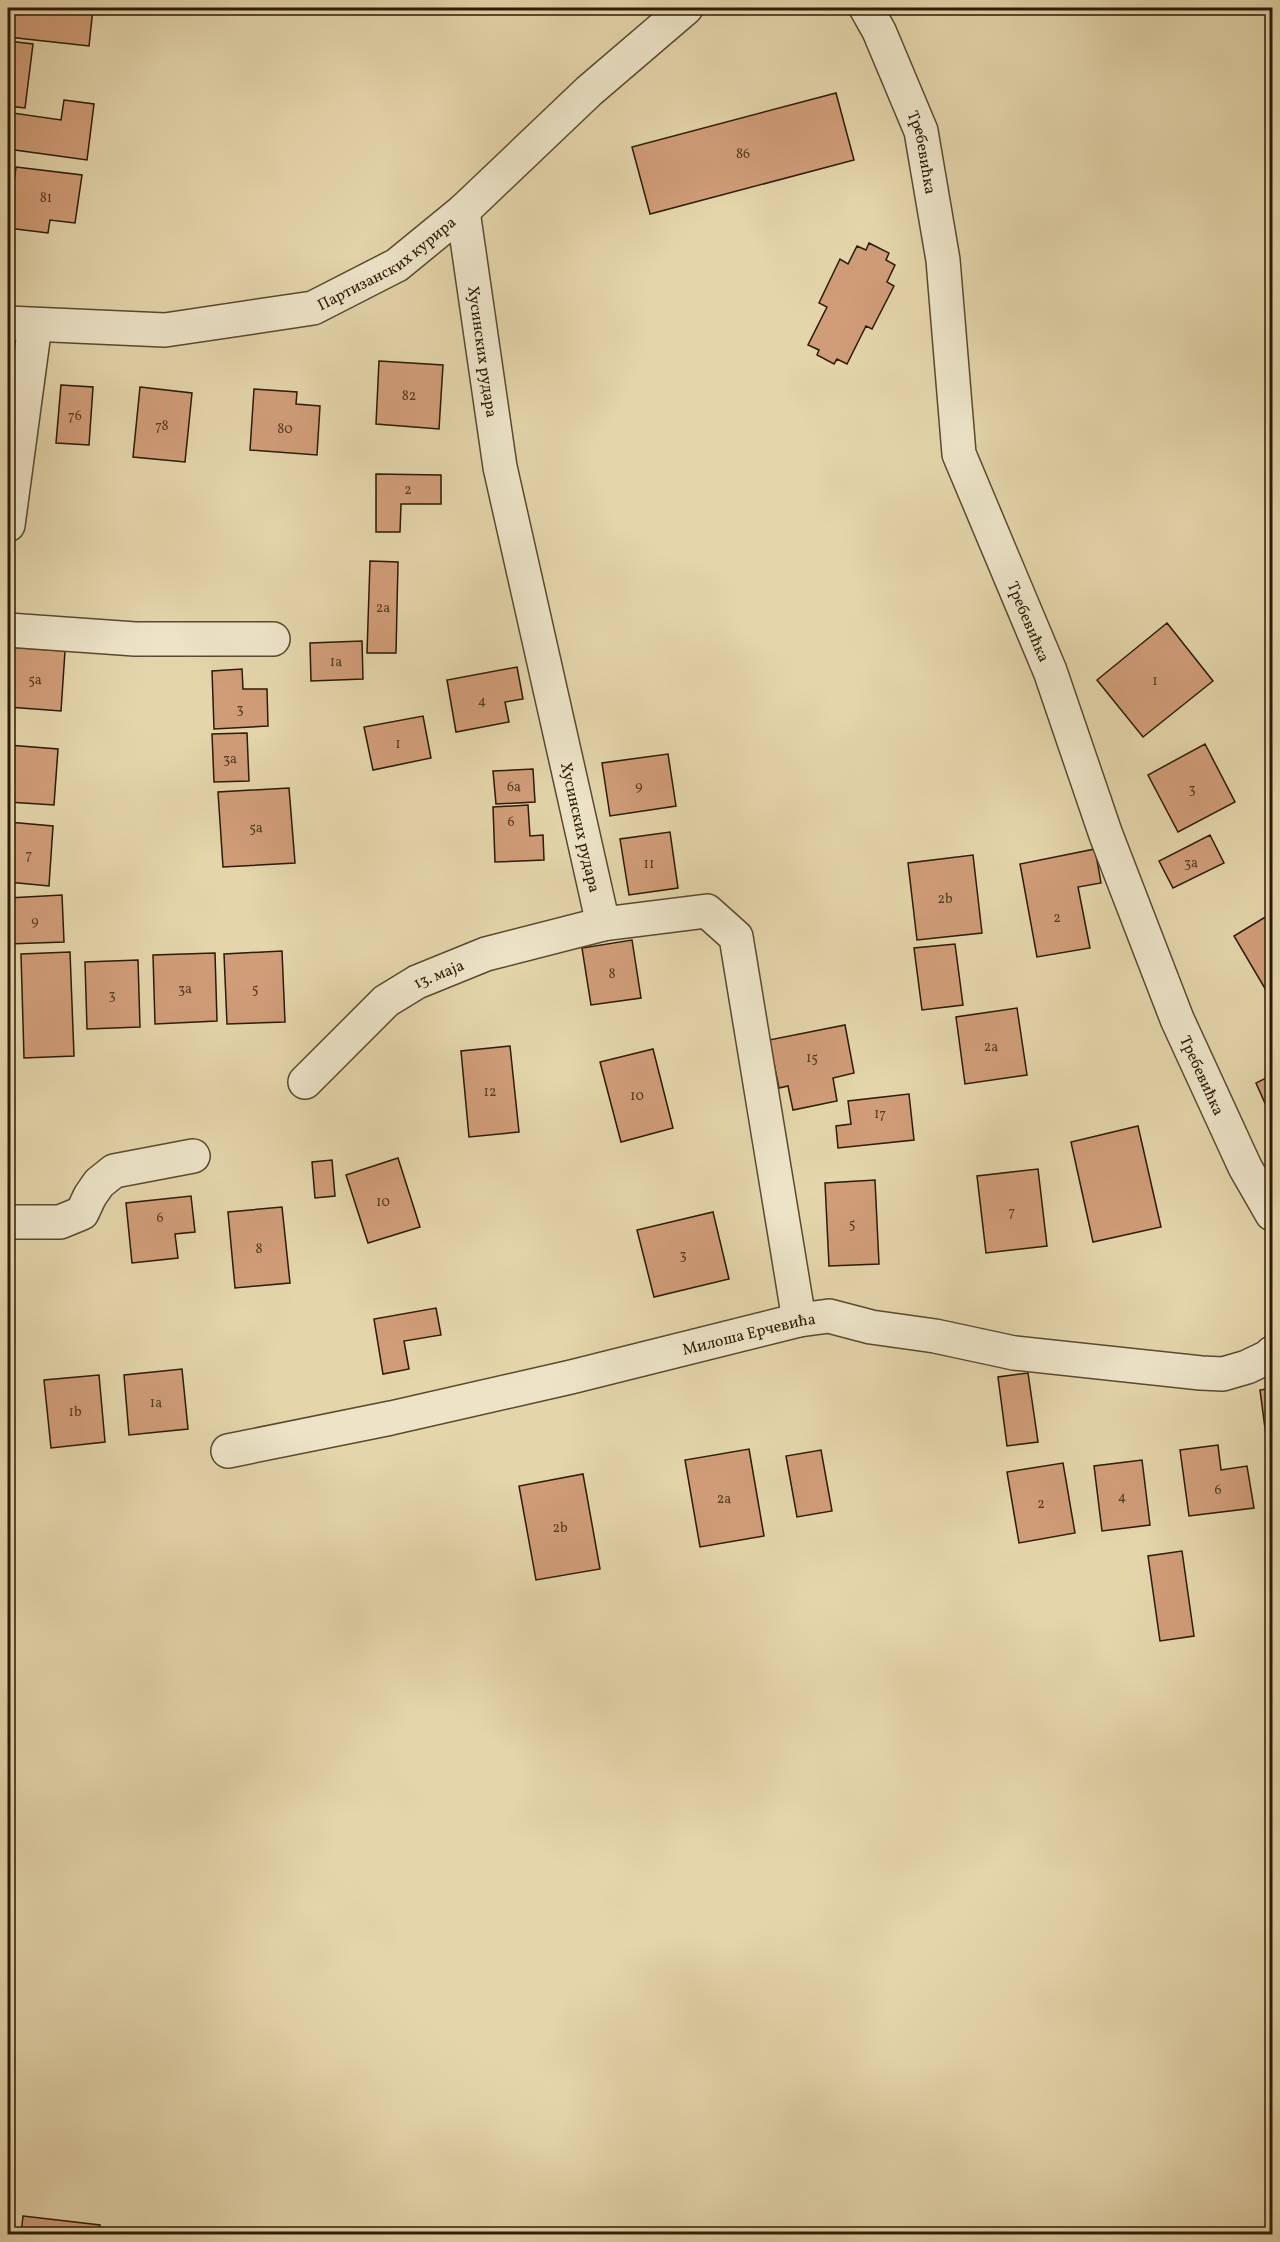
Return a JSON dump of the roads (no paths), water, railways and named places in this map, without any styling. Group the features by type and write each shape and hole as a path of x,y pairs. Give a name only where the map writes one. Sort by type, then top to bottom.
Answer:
{"street":[{"name":"Партизанских курира","path":"21,324 165,330 313,308 397,265 463,211 589,91 686,8"},
{"name":"Требевићка","path":"866,8 879,31 921,131 943,260 959,454 1050,671 1106,835 1177,1019 1245,1167 1272,1214"},
{"name":"Хусинских рудара","path":"463,211 500,467 603,924"},
{"path":"8,525 21,324"},
{"path":"8,630 135,639 273,639"},
{"path":"603,924 707,912 736,937 799,1320"},
{"name":"13. маја","path":"305,1082 386,1001 417,982 486,954 603,924"},
{"path":"8,1222 60,1222 82,1213 99,1183 114,1171 193,1156"},
{"name":"Милоша Ерчевића","path":"228,1451 391,1419 799,1320 829,1316 871,1327 934,1336 1014,1353 1201,1373 1223,1374 1268,1358 1272,1353"}]}
